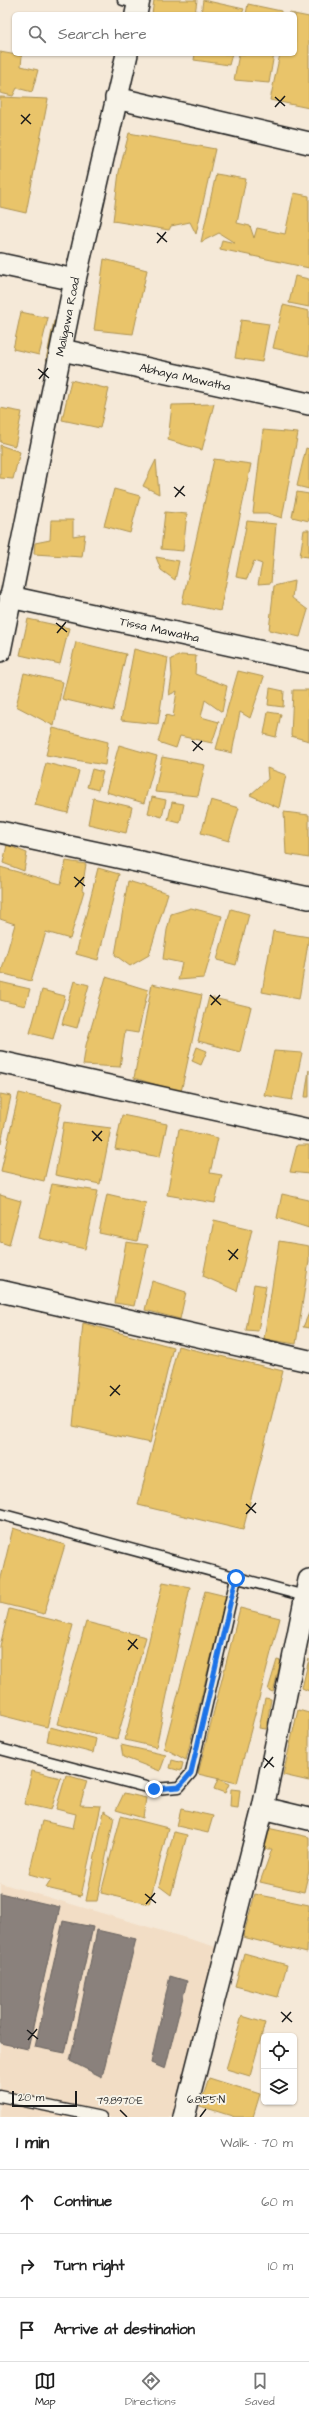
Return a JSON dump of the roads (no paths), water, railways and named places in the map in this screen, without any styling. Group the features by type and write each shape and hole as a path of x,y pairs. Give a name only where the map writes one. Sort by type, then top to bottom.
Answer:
{"street":[{"name":"Maligawa Road","path":"0,651 75,280 126,56"},
{"path":"116,98 309,143"},
{"path":"0,264 75,280"},
{"name":"Abhaya Mawatha","path":"62,350 309,404"},
{"name":"Tissa Mawatha","path":"10,597 309,662"},
{"path":"0,832 309,898"},
{"path":"0,1062 309,1130"},
{"path":"0,1291 309,1361"},
{"path":"184,2117 263,1808 308,1591"},
{"path":"263,1808 309,1819"}],"lane":[{"path":"0,1514 236,1578 308,1591"},
{"path":"0,1749 154,1789 179,1787 191,1773 236,1578"},
{"path":"0,2096 101,2117"}]}
